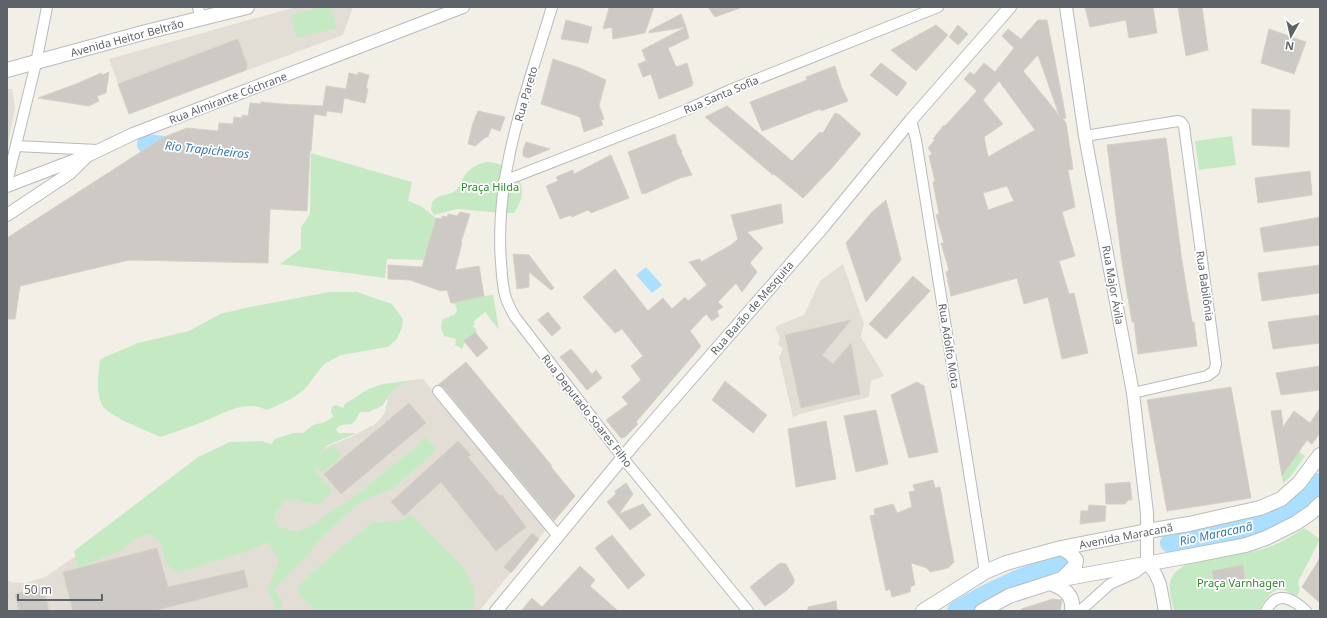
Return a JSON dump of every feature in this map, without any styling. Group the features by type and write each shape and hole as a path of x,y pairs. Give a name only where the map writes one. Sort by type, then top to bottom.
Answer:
{"main road":[{"name":"Avenida Heitor Beltrão","path":"7,70 146,32 200,13 247,7"},
{"name":"Avenida Maracanã","path":"923,611 985,572 1006,563 1061,548 1190,524 1260,508 1280,499 1299,483 1320,455"},
{"path":"982,611 1009,596 1055,581 1246,545 1266,538 1296,523 1312,512 1320,504"},
{"path":"1055,581 1075,566 1076,560 1070,552 1061,548"},
{"path":"1055,581 1072,599 1072,611"}],"street":[{"path":"7,182 36,63 47,7"},
{"name":"Rua Almirante Cóchrane","path":"7,215 70,173 92,153 133,134 463,7"},
{"name":"Rua Pareto","path":"504,181 512,144 552,7"},
{"name":"Rua Santa Sofia","path":"504,181 686,110 730,90 938,7"},
{"name":"Rua Barão de Mesquita","path":"496,611 623,458 823,226 911,120 1010,7"},
{"name":"Rua Major Ávila","path":"1066,7 1085,136 1133,393 1147,513 1147,564"},
{"name":"Rua Adolfo Mota","path":"911,120 916,140 985,572"},
{"name":"Rua Babilônia","path":"1085,136 1178,121 1183,123 1184,126 1216,364 1214,371 1207,376 1133,393"},
{"path":"16,146 92,153"},
{"path":"7,186 92,153"},
{"name":"Rua Deputado Soares Filho","path":"504,181 500,252 502,277 506,300 515,317 623,458 748,611"},
{"path":"438,391 558,536"},
{"path":"1080,611 1110,584 1135,573 1147,564 1155,573 1160,584 1165,611"},
{"path":"1266,611 1270,604 1285,598 1294,601 1306,611"}],"shaded area":[{"path":"296,7 353,7 343,35 129,114 109,59"},
{"path":"7,89 12,89 15,108 7,149"},
{"path":"843,264 864,324 861,337 884,376 871,381 869,397 793,417 779,357 783,349 778,344 780,338 775,328 804,315 820,281"},
{"path":"423,379 546,530 479,611 7,611 7,580 11,582 25,583 45,577 83,551 308,454 349,438 375,424 381,418 385,412 388,398 397,387 413,380"}],"green space":[{"path":"322,7 331,7 337,28 297,38 291,15"},
{"path":"1232,136 1236,165 1199,170 1195,141"},
{"path":"311,153 412,182 408,201 421,206 436,218 424,260 387,259 385,278 280,264 301,249 301,227 310,214"},
{"name":"Praça Hilda","path":"486,162 505,166 519,179 522,195 520,203 514,213 457,209 434,215 431,210 432,202 439,196 455,191 459,187 467,172 479,164"},
{"path":"329,292 357,292 392,304 403,319 402,327 397,339 388,347 341,355 324,364 304,390 291,399 267,410 251,406 235,408 160,437 111,414 102,405 98,388 100,359 138,343 189,331 220,314"},
{"path":"493,295 499,330 485,312 474,321 475,324 473,326 477,331 464,341 465,343 462,349 455,345 456,339 444,336 441,328 442,320 455,314 457,310 455,304 451,303"},
{"path":"413,380 397,387 382,406 369,412 360,412 353,423 341,425 336,429 338,433 357,433 326,446 316,458 333,445 342,456 322,473 315,465 317,473 332,489 331,494 326,496 323,502 317,504 305,503 296,499 285,501 274,516 278,527 298,532 316,523 332,510 346,503 417,446 425,437 436,447 434,452 428,458 394,488 357,505 322,537 305,558 274,589 282,601 282,611 273,611 275,605 267,590 279,560 268,542 250,550 181,572 170,567 165,559 158,540 150,534 134,539 121,551 78,568 74,551 198,457 230,442 262,441 271,444 275,439 293,433 303,433 313,425 325,422 333,417 331,411 332,407 336,405 343,408 345,404 368,389 383,384"},
{"path":"1299,452 1305,456 1291,476 1283,484 1282,476"},
{"path":"411,514 461,565 468,575 474,592 475,604 470,611 316,611 300,595 298,591 299,586 312,572 371,523 404,520"},
{"name":"Praça Varnhagen","path":"1304,528 1320,539 1298,582 1300,591 1296,597 1284,590 1276,591 1268,596 1259,611 1174,611 1170,593 1170,583 1176,571 1183,566 1199,561 1263,549 1284,540"}],"water":[{"path":"646,267 662,285 652,293 636,275"}],"building":[{"path":"654,7 645,33 613,39 612,27 603,29 609,8"},
{"path":"708,7 739,7 740,8 715,17"},
{"path":"1085,7 1153,7 1157,33 1129,38 1126,20 1090,27"},
{"path":"1178,7 1202,7 1208,50 1186,56"},
{"path":"681,14 686,27 649,33 649,31"},
{"path":"566,20 592,27 588,43 561,39"},
{"path":"1038,20 1047,20 1066,118 1063,119 1066,123 1073,169 1068,170 1075,207 1062,212 1075,256 1059,261 1069,294 1074,293 1088,353 1062,359 1048,297 1024,304 1017,278 951,296 946,272 949,270 941,243 944,243 936,215 939,214 933,182 935,181 929,156 932,154 928,148 944,125 945,126 977,91 964,79 970,72 974,75 984,63 995,72 1014,48 1002,36 1008,29 1021,39","holes":["1038,55 1059,115 1023,71","999,81 1035,130 988,157 984,137 1003,124 983,100","1007,186 1014,201 988,210 983,193"]},
{"path":"936,25 948,35 916,71 891,50"},
{"path":"958,25 968,34 958,45 949,37"},
{"path":"686,27 689,38 668,48 676,67 687,63 693,83 692,86 659,99 651,74 643,77 638,64 646,61 642,50"},
{"path":"1269,29 1306,42 1294,74 1261,63"},
{"path":"238,39 247,65 246,70 129,114 118,84"},
{"path":"553,59 580,68 606,80 599,105 604,119 601,120 603,125 584,132 580,117 541,104"},
{"path":"881,63 907,83 897,96 870,75"},
{"path":"835,66 841,86 848,101 821,111 820,109 762,131 750,102 807,80 806,77"},
{"path":"109,72 106,93 97,96 99,101 89,106 38,98 101,73 102,75"},
{"path":"358,72 369,75 365,103 344,98 342,113 327,111 326,116 314,114 310,151 307,211 270,209 268,263 129,260 20,286 15,319 7,319 7,238 164,137 187,128 218,131 219,123 233,124 234,117 242,118 242,115 248,116 250,103 261,104 261,102 323,106 326,86 346,89 349,73 358,75"},
{"path":"727,106 792,161 820,132 823,133 835,113 840,115 861,134 830,170 803,198 774,174 773,175 705,117"},
{"path":"1252,109 1290,110 1289,147 1252,145"},
{"path":"478,111 505,117 500,131 491,128 488,137 475,146 468,144 473,123"},
{"path":"675,134 677,143 692,175 680,178 642,194 628,152"},
{"path":"1166,138 1182,261 1192,322 1194,322 1197,346 1138,354 1134,322 1132,322 1122,262 1107,145"},
{"path":"526,142 550,149 528,158 523,156 523,150"},
{"path":"611,155 629,198 591,213 588,210 572,217 571,215 560,219 546,186 558,181 556,177 573,170 574,174"},
{"path":"1310,171 1312,195 1258,203 1255,178"},
{"path":"886,200 901,260 866,302 846,243 872,212"},
{"path":"781,204 783,223 747,232 763,248 750,263 757,272 742,292 736,283 718,302 723,307 717,311 719,316 712,321 706,314 690,331 701,346 636,422 638,424 625,437 621,438 606,420 628,404 622,397 641,380 631,366 643,356 622,329 615,333 583,297 615,269 648,311 663,298 672,309 685,297 688,301 707,285 689,262 700,259 701,262 731,245 738,239 731,215"},
{"path":"460,212 470,214 461,242 455,270 479,266 484,296 451,303 447,290 441,291 410,280 388,279 388,265 422,267 436,218 442,219 442,216 447,217 448,214 457,216"},
{"path":"1320,217 1320,245 1264,252 1260,228"},
{"path":"513,254 529,255 554,288 551,290 529,272 529,287 517,289"},
{"path":"1320,265 1320,293 1262,301 1258,273"},
{"path":"913,276 930,291 886,339 869,324"},
{"path":"548,312 561,328 552,336 538,320"},
{"path":"1320,315 1320,343 1273,349 1268,322"},
{"path":"851,320 822,355 833,364 851,343 860,394 801,408 785,335"},
{"path":"475,332 488,348 477,357 464,341"},
{"path":"571,349 592,374 596,370 602,378 587,390 560,357"},
{"path":"466,362 575,496 554,521 443,387 438,385"},
{"path":"1320,366 1320,390 1281,395 1276,373"},
{"path":"725,381 767,415 753,433 712,400"},
{"path":"917,382 924,386 938,452 909,458 891,395"},
{"path":"1231,387 1251,498 1167,511 1147,400"},
{"path":"409,403 426,423 341,494 324,474"},
{"path":"1320,408 1320,433 1312,444 1307,440 1282,476 1271,411 1281,410 1283,427 1294,411 1310,423"},
{"path":"876,410 888,464 856,472 844,416"},
{"path":"826,421 836,479 796,487 788,429"},
{"path":"458,441 471,455 468,457 500,496 502,495 526,527 496,551 441,482 404,516 391,502"},
{"path":"933,480 935,488 940,487 954,562 948,568 930,572 927,568 911,563 915,585 911,586 910,592 892,597 890,589 886,591 870,516 875,515 874,509 893,504 897,513 912,507 909,492 915,491 913,485"},
{"path":"1130,482 1132,500 1128,500 1125,504 1106,504 1105,484"},
{"path":"626,483 633,494 619,514 643,504 651,515 630,530 607,502 616,494 615,491"},
{"path":"1089,505 1106,506 1105,521 1080,524 1081,511 1088,511"},
{"path":"532,533 539,539 511,573 504,567"},
{"path":"612,535 645,575 628,589 595,548"},
{"path":"157,548 168,587 244,570 248,587 153,611 73,611 63,572"},
{"path":"1320,558 1320,603 1302,587"},
{"path":"780,563 786,564 794,579 794,583 786,591 765,606 750,587"},
{"path":"1243,565 1245,582 1215,586 1212,571"},
{"path":"580,566 595,580 590,586 618,611 521,611 532,598 542,607"},
{"path":"43,586 49,611 19,611 15,594"},
{"path":"1053,599 1062,600 1060,611 1021,611 1021,609"},
{"path":"836,601 837,611 808,611 808,607"}],"waterway":[{"name":"Rio Trapicheiros","path":"147,144 180,148"},
{"name":"Rio Maracanã","path":"1170,543 1232,532 1269,520 1287,511 1304,499 1320,483"},
{"name":"Rio Maracanã","path":"957,611 983,596 1063,562"}]}
